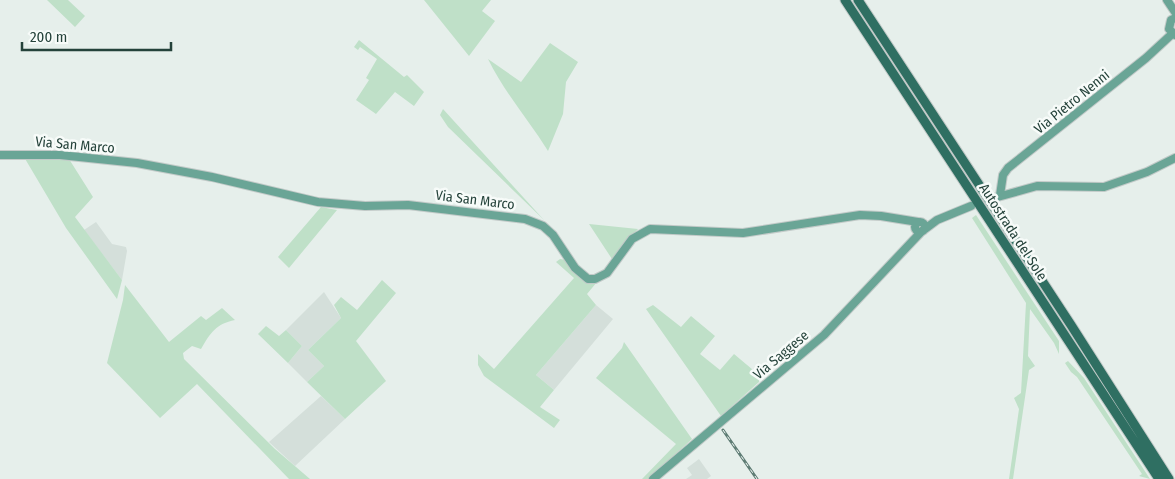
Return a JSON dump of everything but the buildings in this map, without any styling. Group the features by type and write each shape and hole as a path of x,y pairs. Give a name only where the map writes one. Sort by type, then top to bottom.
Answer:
{"highway":[{"name":"Autostrada del Sole","path":"844,0 1159,479"},
{"name":"Autostrada del Sole","path":"858,0 1071,325 1169,479"}],"main road":[{"path":"1167,0 1173,14 1169,29 1173,34"},
{"name":"Via Pietro Nenni","path":"1173,34 1146,58 1008,168 1003,175 997,197 1037,186 1104,186 1147,172 1175,158"},
{"name":"Via San Marco","path":"0,155 60,155 137,163 212,177 318,202 365,206 408,205 525,219 543,226 553,235 575,268 588,279 595,279 607,273 632,239 650,228 742,234 856,215 902,218 919,227"},
{"path":"919,227 971,206"},
{"name":"Via Saggese","path":"653,479 824,335 914,240 919,227"}],"shaded area":[{"path":"96,222 112,244 126,247 122,280 84,230"},
{"path":"324,292 341,318 308,350 324,366 307,382 288,363 302,346 286,330"},
{"path":"596,305 613,319 554,390 536,375"},
{"path":"321,396 345,419 295,466 269,442"},
{"path":"699,459 711,476 707,479 686,479 692,475 687,468"}],"green space":[{"path":"47,0 68,0 85,16 75,27"},
{"path":"424,0 491,0 482,11 495,21 469,56"},
{"path":"359,40 404,77 407,75 424,92 414,106 395,92 376,114 356,100 369,80 366,78 377,59 360,47 358,50 354,47"},
{"path":"550,43 578,62 566,82 563,114 548,151 501,83 488,59 521,82"},
{"path":"443,109 544,220 448,127 440,115"},
{"path":"24,157 69,159 93,197 75,217 122,280 117,299 66,228"},
{"path":"321,207 337,210 289,268 278,257"},
{"path":"976,215 1059,341 1059,354 1054,343 1030,309 1028,356 1035,366 1029,370 1013,479 1009,479 1019,409 1014,398 1021,393 1026,303 972,218"},
{"path":"589,224 638,229 612,259"},
{"path":"560,259 566,260 580,278 597,282 587,294 596,305 536,375 554,390 540,407 560,420 554,428 484,376 478,365 478,354 494,369 574,278 556,262"},
{"path":"382,280 396,293 356,341 386,381 345,419 307,382 324,366 308,350 341,318 334,305 341,297 357,310"},
{"path":"125,285 169,342 201,316 206,320 222,308 235,320 219,326 201,349 192,346 183,353 184,359 275,449 310,479 289,479 197,384 160,418 107,363"},
{"path":"653,305 681,327 691,316 715,336 700,354 720,370 734,354 759,375 759,382 721,416 646,309"},
{"path":"266,326 279,336 286,330 302,346 288,363 258,334"},
{"path":"624,342 692,439 648,479 642,479 676,444 596,378 622,348"},
{"path":"1068,361 1084,378 1150,479 1139,476 1142,474 1077,377 1065,363"}],"railway":[{"path":"723,430 757,479"}]}
